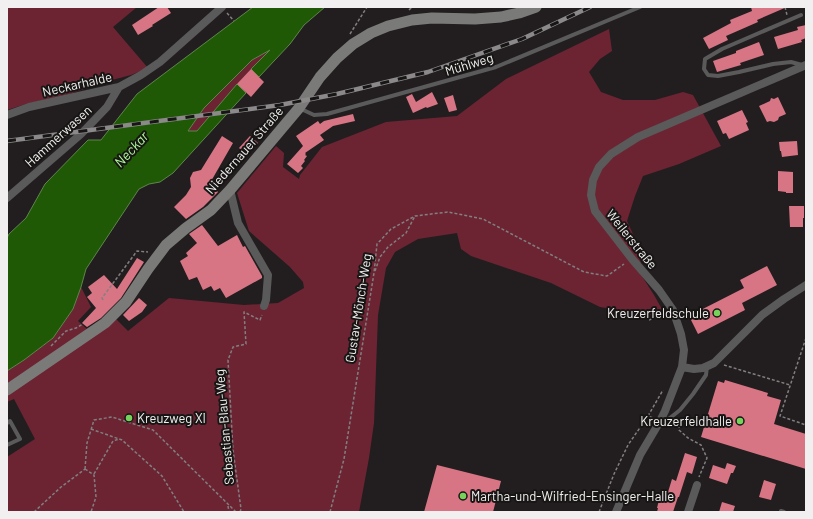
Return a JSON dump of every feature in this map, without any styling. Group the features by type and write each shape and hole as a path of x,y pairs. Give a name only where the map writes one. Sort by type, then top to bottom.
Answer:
{"main road":[{"name":"Niedernauer Straße","path":"7,390 105,323 126,302 166,245 211,210 230,190 299,108 320,77 337,58 353,44 371,33 383,28 412,20 432,18 475,19 501,17 536,7"}],"street":[{"name":"Neckarhalde","path":"7,115 29,107 119,87 141,75 160,62 222,7"},
{"name":"Weilerstraße","path":"616,512 640,455 660,423 682,367 684,350 681,334 672,310 659,290 632,259 595,211 591,195 593,180 599,167 611,154 638,137 805,65"},
{"name":"Hammerwasen","path":"7,198 81,134 107,106 119,87"},
{"path":"230,190 238,223 268,275 266,300 264,306"},
{"path":"682,367 703,368 711,364 762,315 806,285"},
{"path":"688,512 697,485"}],"lane":[{"name":"Mühlweg","path":"299,108 314,115 327,114 496,67 640,7"},
{"path":"801,15 722,49 705,59 704,69 708,75 718,76 773,64 791,62 805,65"},
{"path":"660,423 670,418 680,410 706,375 711,364"},
{"path":"7,423 10,422 20,439 7,445"}],"path":[{"path":"353,44 350,33 367,7"},
{"name":"Gustav-Mönch-Weg","path":"330,512 344,459 374,273 377,244 391,229 415,216 448,212 483,219 584,272 607,276 632,259"},
{"path":"374,273 380,257 388,247 406,233 415,216"},
{"path":"103,300 102,298 137,251 150,252"},
{"name":"Sebastian-Blau-Weg","path":"240,512 241,509 233,450 228,360 232,347 246,344 244,312 260,320 264,306"},
{"path":"649,320 672,310"},
{"path":"806,338 780,416 806,425"},
{"path":"711,364 790,385"},
{"path":"599,512 614,474 628,445 648,416 666,384"},
{"path":"680,410 679,430 688,438 701,445 707,458 697,485"},
{"name":"Sebastian-Blau-Weg","path":"91,429 94,420 112,416 153,430 236,512"},
{"path":"648,416 660,423"},
{"path":"34,512 85,469 87,443 91,429 122,440 162,476 184,512"},
{"path":"91,512 96,497 94,475 113,441 119,439"},
{"path":"85,469 94,475"},
{"path":"228,505 229,512"}],"shaded area":[{"path":"7,7 137,7 113,27 148,68 131,75 69,94 7,110"},
{"path":"609,29 612,51 600,59 589,72 601,92 623,100 655,100 683,92 693,95 721,146 679,164 643,176 627,221 638,245 641,264 638,270 667,318 600,307 551,283 471,256 461,249 457,233 418,239 395,252 386,268 378,315 374,423 359,512 7,512 7,457 35,439 14,399 7,402 7,371 53,338 73,309 81,287 91,307 78,321 88,330 111,314 128,331 169,298 244,305 278,303 304,288 303,282 290,267 249,231 237,193 276,146 284,153 283,167 299,179 300,175 322,147 386,122 457,116 506,79"},
{"path":"272,49 251,69 197,131 188,131 204,108 252,60"}],"water":[{"name":"Neckar","path":"253,7 325,7 304,25 290,44 259,77 251,69 270,50 252,60 204,108 188,131 197,131 237,84 246,93 173,173 160,182 149,184 139,189 86,269 73,309 53,338 7,371 7,238 9,234 26,218 45,184 88,140 101,140 137,94"}],"building":[{"path":"159,7 167,7 171,13 138,35 132,25"},
{"path":"751,7 787,7 726,36 728,40 709,49 703,38 731,23 730,20 752,11"},
{"path":"806,25 806,38 801,40 802,42 778,49 774,37 798,30 797,27"},
{"path":"759,42 764,55 740,63 741,65 717,72 713,61 736,53 736,51"},
{"path":"251,69 264,82 251,97 237,84"},
{"path":"432,92 438,104 427,108 426,107 413,113 406,97 412,94 416,102"},
{"path":"453,95 457,110 449,112 444,98"},
{"path":"778,97 786,114 779,117 778,120 774,122 767,122 759,106 770,101 771,98 774,99"},
{"path":"742,110 748,122 746,123 749,130 729,139 726,133 723,134 717,121"},
{"path":"353,114 355,121 333,126 320,135 324,140 305,153 307,156 301,166 303,168 298,173 287,164 303,146 296,136 318,121 320,124 324,121"},
{"path":"222,136 233,143 210,183 218,192 203,207 186,219 174,207 186,195 191,187 190,178 193,172 201,170"},
{"path":"250,136 258,143 247,155 239,148"},
{"path":"797,141 798,155 782,157 779,142"},
{"path":"778,171 793,172 793,193 778,191"},
{"path":"789,206 804,206 803,227 790,227"},
{"path":"202,225 218,246 237,235 243,247 245,246 262,278 226,298 220,288 214,291 211,286 203,290 197,277 189,280 180,261 188,256 186,253 197,243 189,234"},
{"path":"137,258 144,262 121,298 101,318 87,327 82,323 96,308 87,297 92,293 88,287 104,275 117,289"},
{"path":"767,266 777,285 742,303 745,310 698,334 689,316 744,288 740,280"},
{"path":"139,298 147,305 142,312 129,321 123,315"},
{"name":"Kreuzerfeldhalle","path":"725,380 768,393 767,396 781,400 774,424 806,434 806,469 701,437 718,381 724,383"},
{"path":"685,453 697,457 692,474 687,472 673,512 657,512 659,500 665,502 672,479 676,481"},
{"path":"727,463 736,466 733,473 731,473 727,484 709,478 713,465 725,469"},
{"name":"Martha-und-Wilfried-Ensinger-Halle","path":"437,465 501,481 493,512 424,512"},
{"path":"764,480 776,484 771,500 759,497"},
{"path":"722,502 735,506 733,512 719,512"}],"railway":[{"path":"7,141 280,105 337,94 428,72 522,39 590,7"}],"place":[{"name":"Kreuzerfeldschule","path":"717,313"},
{"name":"Kreuzweg XI","path":"129,418"},
{"name":"Kreuzerfeldhalle","path":"740,421"},
{"name":"Martha-und-Wilfried-Ensinger-Halle","path":"463,496"}]}
